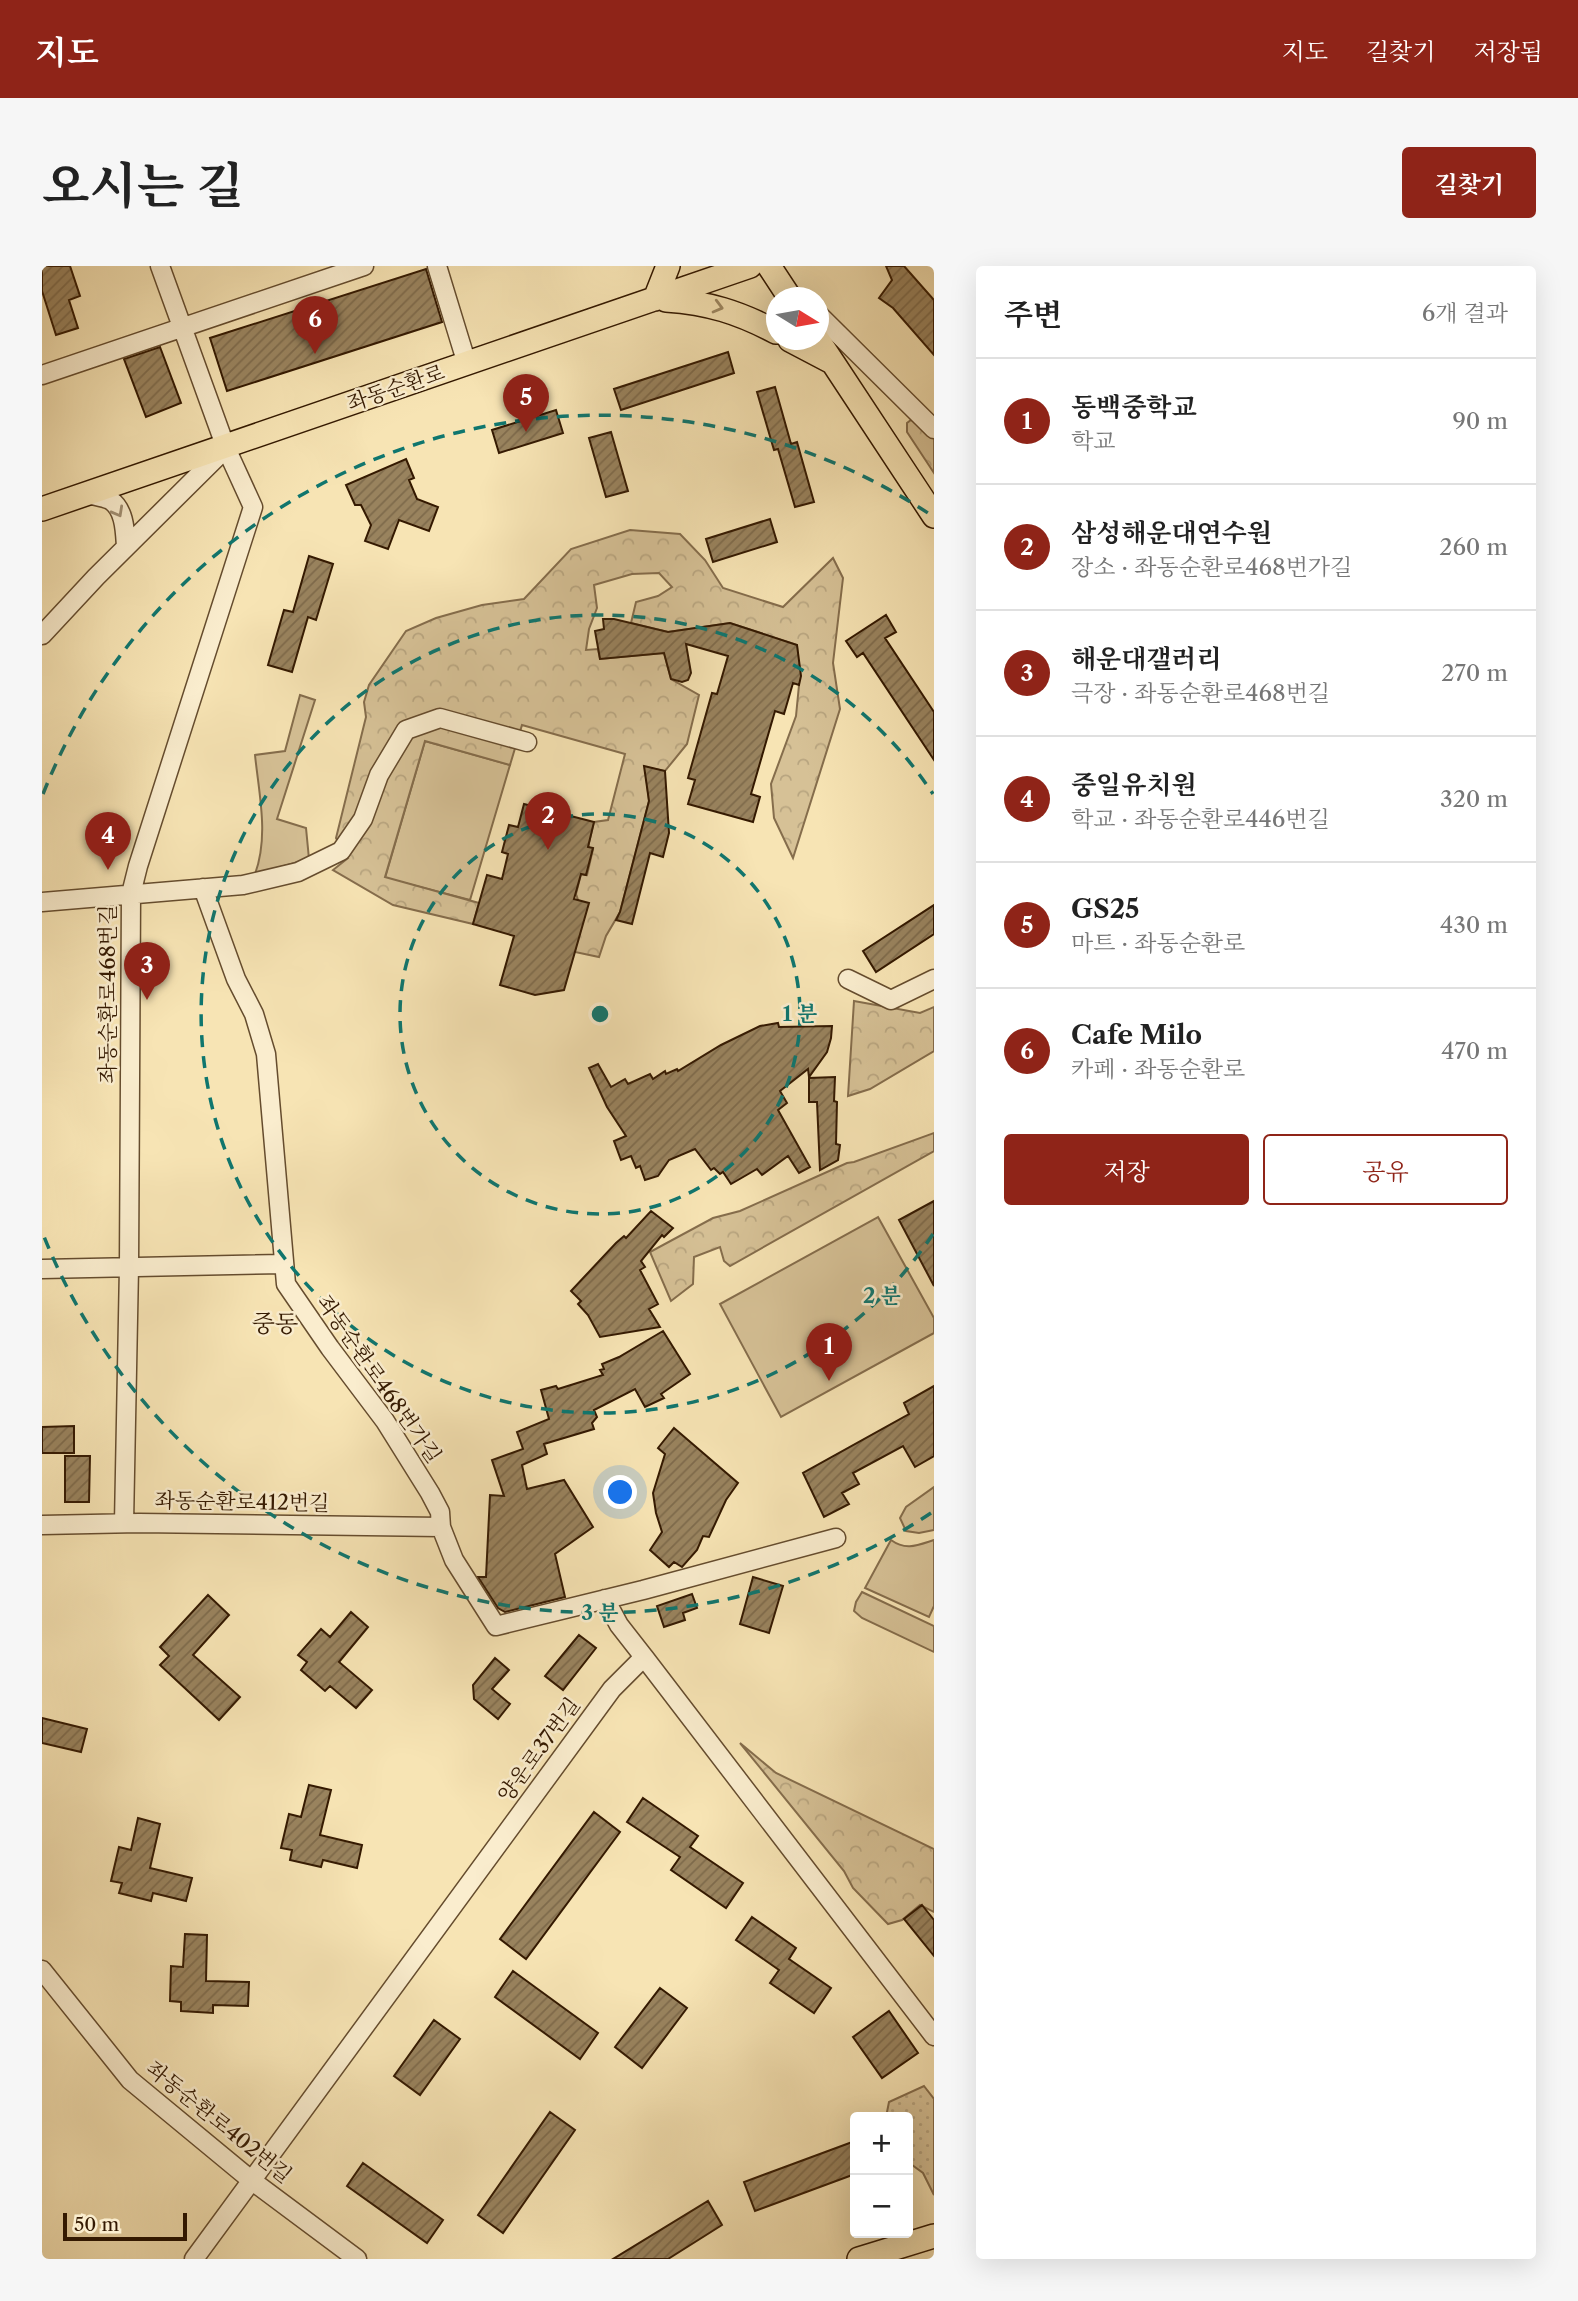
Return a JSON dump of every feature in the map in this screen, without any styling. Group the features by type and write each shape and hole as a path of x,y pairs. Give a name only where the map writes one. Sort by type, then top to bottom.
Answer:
{"main road":[{"path":"668,266 655,299 699,302 724,308 766,327"},
{"name":"좌동순환로","path":"42,509 750,266"},
{"path":"770,266 783,287"},
{"path":"810,350 833,362"},
{"path":"825,350 934,516"},
{"path":"859,2259 934,2236"}],"street":[{"name":"좌동순환로468번길","path":"124,1523 129,1267 131,894 253,507 226,447 160,266"},
{"path":"42,375 364,266"},
{"path":"437,266 467,364"},
{"path":"770,266 791,287"},
{"path":"829,325 934,429"},
{"path":"42,635 226,447"},
{"path":"88,494 111,501 120,513 124,523 126,547"},
{"path":"42,902 243,885 298,872 341,851 363,819 379,775 406,730 440,718 527,742"},
{"name":"좌동순환로468번가길","path":"202,888 236,979 254,1014 266,1054 286,1284 392,1431 440,1512 441,1527 454,1560 496,1626 836,1538"},
{"path":"848,979 891,1000 934,979"},
{"path":"42,1269 284,1264"},
{"name":"좌동순환로412번길","path":"42,1525 124,1523 441,1527"},
{"path":"605,1599 619,1625 934,2036"},
{"name":"양운로37번길","path":"194,2259 612,1689 645,1657"},
{"name":"좌동순환로402번길","path":"42,1970 130,2080 251,2180 357,2259"}],"green space":[{"path":"911,420 919,423 934,439 934,473 907,432 907,423"},
{"path":"630,530 680,534 705,560 723,588 783,607 833,558 843,578 833,663 840,709 793,858 774,818 771,784 796,716 799,685 797,645 730,623 668,632 631,623 636,602 658,596 672,587 659,573 632,574 594,585 597,608 589,629 586,650 598,649 600,659 664,653 671,679 699,695 687,744 665,771 645,767 649,801 620,912 606,936 599,957 575,952 578,900 576,894 581,874 587,875 593,849 588,847 594,822 608,820 625,754 522,725 510,765 425,741 385,877 479,903 473,924 393,905 333,870 348,858 336,838 366,717 364,702 369,685 406,631 436,618 482,605 524,599 571,549"},
{"path":"300,695 315,700 277,819 306,828 309,859 255,874 262,830 255,755 285,751"},
{"path":"425,741 510,765 470,900 385,878"},
{"path":"854,1001 920,1013 934,1007 934,1051 870,1089 848,1096"},
{"path":"934,1133 934,1151 730,1266 724,1261 720,1247 694,1257 693,1284 671,1301 650,1252 713,1218 740,1211 847,1163"},
{"path":"878,1217 934,1318 934,1333 781,1417 720,1304"},
{"path":"934,1487 934,1530 919,1533 906,1531 900,1518 906,1507"},
{"path":"891,1540 907,1546 934,1540 934,1606 929,1617 865,1588"},
{"path":"862,1592 934,1626 934,1652 862,1618 854,1611"},
{"path":"740,1743 776,1773 934,1849 934,1912 920,1905 902,1920 888,1924 853,1888 844,1871"},
{"path":"924,2086 934,2099 934,2195 923,2173 913,2166 913,2112 887,2112 889,2102"}],"building":[{"path":"42,266 70,266 80,296 69,300 78,328 56,335 42,291"},
{"path":"886,266 904,266 934,300 934,355 893,308 879,298 892,280"},
{"path":"426,269 442,322 227,391 210,338"},
{"path":"160,347 181,403 146,417 124,359"},
{"path":"728,352 734,373 621,410 614,389"},
{"path":"775,387 791,444 797,442 814,502 795,507 757,392"},
{"path":"556,410 563,433 499,453 492,430"},
{"path":"611,432 628,491 606,497 589,438"},
{"path":"406,459 414,478 409,480 417,499 438,507 429,531 399,520 388,549 365,541 371,525 361,505 355,505 346,485"},
{"path":"770,519 777,542 713,562 706,539"},
{"path":"309,556 333,564 316,620 308,617 292,672 268,665 284,610 293,612"},
{"path":"886,615 896,632 885,638 934,712 934,760 863,653 857,657 846,641"},
{"path":"603,619 614,619 668,632 730,623 797,645 801,676 799,685 793,683 784,714 775,711 751,794 760,797 753,822 688,804 695,780 688,778 712,693 717,694 728,656 686,644 691,673 688,680 682,682 671,679 664,653 600,659 595,631 604,629"},
{"path":"644,766 665,771 669,833 663,857 650,853 632,924 616,920 649,801"},
{"path":"524,804 594,822 588,847 593,848 586,875 581,874 574,899 589,903 564,990 535,995 500,985 514,936 473,924 487,875 502,879 508,854 502,852 509,825 518,827"},
{"path":"934,905 934,934 876,972 863,951"},
{"path":"778,1023 779,1027 832,1026 827,1052 809,1077 808,1069 780,1091 787,1103 778,1110 810,1167 799,1173 788,1156 762,1175 757,1169 731,1184 723,1172 720,1174 714,1168 711,1170 695,1149 669,1160 658,1176 645,1180 640,1166 636,1168 631,1156 621,1160 614,1141 626,1136 607,1107 589,1068 598,1064 611,1087 625,1079 628,1084 650,1074 653,1079 665,1071 666,1074 677,1069 678,1071 721,1045 760,1026"},
{"path":"835,1077 836,1144 840,1145 838,1160 820,1170 817,1102 809,1102 809,1078"},
{"path":"934,1201 934,1286 899,1220"},
{"path":"651,1211 673,1228 664,1237 662,1235 641,1261 645,1267 640,1270 658,1304 649,1309 660,1327 600,1337 588,1315 578,1304 581,1301 571,1291 616,1243 624,1236 626,1238"},
{"path":"663,1331 690,1374 661,1394 664,1398 645,1407 635,1389 594,1410 597,1417 592,1423 594,1429 544,1444 547,1454 522,1465 527,1489 564,1480 593,1527 555,1554 565,1597 505,1612 498,1608 478,1577 486,1577 490,1495 504,1496 492,1460 523,1449 517,1432 549,1419 541,1390 556,1386 558,1389 603,1375 600,1370 604,1369 602,1364"},
{"path":"934,1386 934,1456 915,1467 903,1446 853,1473 859,1484 842,1493 849,1504 824,1517 803,1473 909,1414 904,1403"},
{"path":"74,1426 74,1453 42,1453 42,1427"},
{"path":"674,1428 738,1483 726,1500 709,1537 703,1536 697,1550 682,1567 674,1562 669,1567 650,1550 662,1532 653,1493 665,1454 658,1448"},
{"path":"65,1456 90,1456 89,1502 65,1502"},
{"path":"753,1577 783,1586 769,1633 740,1624"},
{"path":"692,1594 697,1608 683,1613 685,1620 664,1627 657,1606"},
{"path":"208,1595 229,1615 193,1655 240,1697 219,1720 160,1665 169,1656 160,1647"},
{"path":"351,1612 368,1627 339,1662 372,1690 356,1708 330,1686 325,1691 301,1670 307,1662 298,1655 321,1629 330,1637"},
{"path":"579,1635 596,1648 563,1690 545,1676"},
{"path":"495,1658 509,1670 492,1689 510,1704 498,1719 474,1699 473,1685"},
{"path":"42,1718 87,1729 81,1752 42,1743"},
{"path":"309,1785 331,1790 320,1835 362,1845 357,1868 323,1860 321,1867 290,1860 292,1850 281,1848 289,1814 301,1817"},
{"path":"643,1798 698,1836 690,1847 743,1883 726,1908 671,1870 680,1857 627,1822"},
{"path":"594,1812 620,1832 526,1959 500,1939"},
{"path":"138,1818 160,1824 150,1868 192,1878 186,1901 153,1893 151,1901 119,1893 122,1883 111,1881 119,1847 131,1850"},
{"path":"922,1905 934,1920 934,1956 904,1919"},
{"path":"752,1917 796,1948 789,1959 831,1988 814,2013 770,1983 779,1970 736,1940"},
{"path":"185,1934 207,1935 206,1981 249,1982 248,2006 213,2005 213,2013 181,2011 181,2002 170,2001 171,1966 183,1967"},
{"path":"513,1971 598,2033 580,2059 495,1997"},
{"path":"660,1988 687,2008 642,2068 615,2047"},
{"path":"889,2011 918,2053 882,2078 853,2037"},
{"path":"434,2020 460,2039 420,2095 394,2076"},
{"path":"550,2112 575,2130 503,2233 478,2215"},
{"path":"850,2143 850,2176 755,2211 744,2182"},
{"path":"363,2163 443,2220 427,2243 347,2186"},
{"path":"708,2201 722,2225 668,2259 613,2259"}],"place":[{"name":"Cafe Milo","path":"315,354"},
{"name":"GS25","path":"526,432"},
{"name":"삼성해운대연수원","path":"548,850"},
{"name":"중일유치원","path":"108,870"},
{"name":"해운대갤러리","path":"147,1000"},
{"name":"동백중학교","path":"829,1381"}],"district":[{"name":"중동","path":"275,1324"}]}
